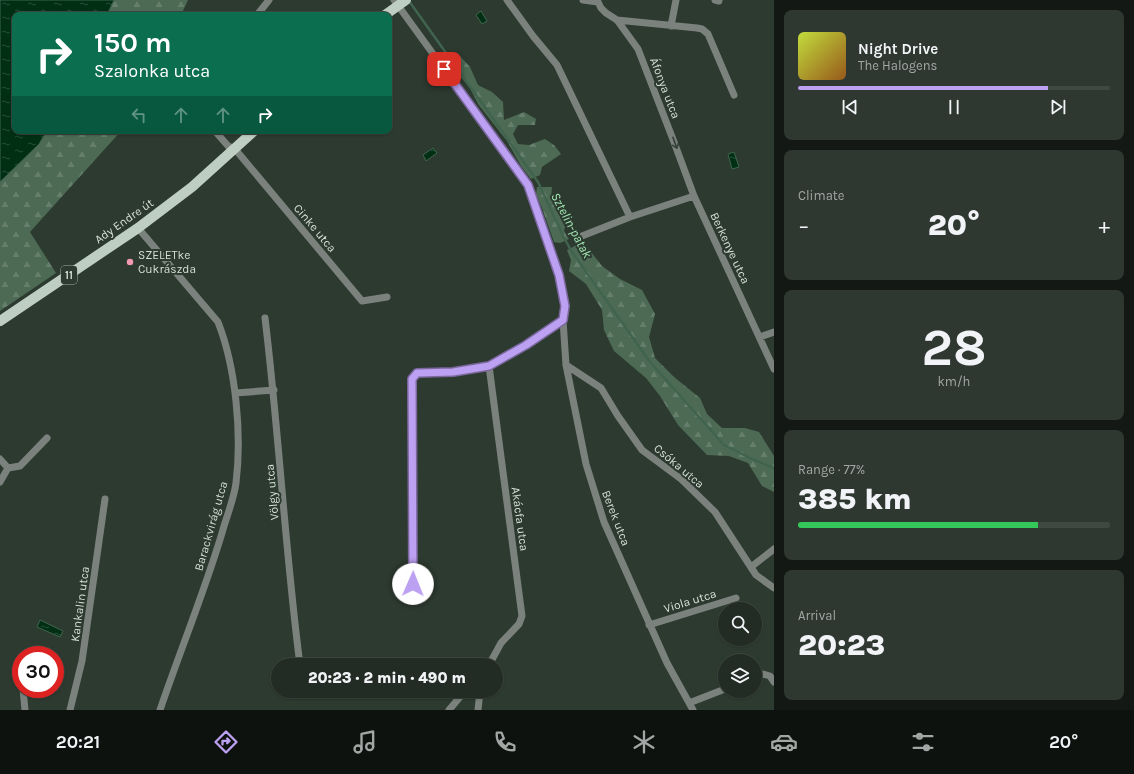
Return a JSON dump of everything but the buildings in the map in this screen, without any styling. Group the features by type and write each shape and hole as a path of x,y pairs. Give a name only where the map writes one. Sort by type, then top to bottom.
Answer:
{"main road":[{"path":"388,12 400,2"},
{"name":"Ady Endre út","path":"0,321 138,228 192,187 251,134"}],"street":[{"path":"260,12 269,0"},
{"path":"507,0 533,36 557,65 630,217"},
{"path":"584,0 598,1"},
{"path":"670,26 676,0"},
{"name":"Áfonya utca","path":"598,1 606,13 617,20 638,49 694,196"},
{"name":"Berek utca","path":"400,2 528,185 559,275 565,306 563,320 566,365 586,464 604,522 666,663 691,707"},
{"path":"617,20 702,29 708,34 734,95"},
{"path":"218,134 228,146 235,149"},
{"name":"Cinke utca","path":"235,149 362,301 388,297"},
{"path":"582,236 630,217 694,196"},
{"name":"Berkenye utca","path":"694,196 774,369"},
{"name":"Barackvirág utca","path":"138,228 218,322 224,337 236,393 238,438 236,484 212,565 174,666 160,710"},
{"name":"Völgy utca","path":"265,318 274,390 294,617 299,658"},
{"path":"413,597 412,379 417,373 453,372 489,366 526,345 563,320"},
{"path":"760,337 774,332"},
{"name":"Csóka utca","path":"566,365 601,388 618,416 642,450 681,479 715,512 738,545 756,575 774,588"},
{"name":"Akácfa utca","path":"489,366 522,616 519,624 501,643 493,658"},
{"path":"236,393 274,390"},
{"path":"8,468 20,466 46,438"},
{"path":"0,459 8,468"},
{"path":"0,482 8,468"},
{"name":"Kankalin utca","path":"70,710 84,653 105,499"},
{"path":"751,568 774,549"},
{"name":"Viola utca","path":"649,624 736,598"},
{"path":"762,674 770,676 774,682"},
{"path":"691,707 718,693"},
{"path":"24,698 26,710"},
{"path":"449,710 459,698"},
{"path":"478,710 479,698"}],"green space":[{"path":"114,0 188,0 182,12 108,12"},
{"path":"459,55 470,67 478,85 492,92 503,102 504,120 524,112 536,119 535,125 518,125 513,134 518,144 529,145 545,139 554,145 561,154 542,167 540,175 531,179 521,166 507,141 478,104 470,88 454,69 455,57"},
{"path":"45,134 118,134 30,232 56,273 0,311 0,182 39,144"},
{"path":"537,187 552,187 551,198 565,227 564,231 569,239 560,243 554,242 536,194"},
{"path":"583,242 602,266 620,279 642,290 655,314 649,337 655,358 674,377 700,398 707,414 722,428 745,428 759,432 774,456 774,492 762,486 748,463 729,456 707,455 678,425 660,396 646,378 614,351 604,330 602,310 586,284 569,271 571,260 567,250"}],"water":[{"path":"0,0 114,0 108,12 12,12 12,134 45,134 39,144 0,182"},
{"path":"481,11 487,21 482,24 476,15"},
{"path":"433,148 437,153 426,161 423,155"},
{"path":"734,152 739,167 732,169 728,154"},
{"path":"40,620 63,631 60,637 37,627"}],"waterway":[{"name":"Sztelin-patak","path":"409,1 538,182 572,252 650,362 724,445 774,468"}],"place":[{"name":"SZELETke Cukrászda","path":"130,262"}],"route":[{"path":"413,584 412,379 417,373 453,372 489,366 526,345 563,320 565,306 559,275 528,185 444,69"}]}
